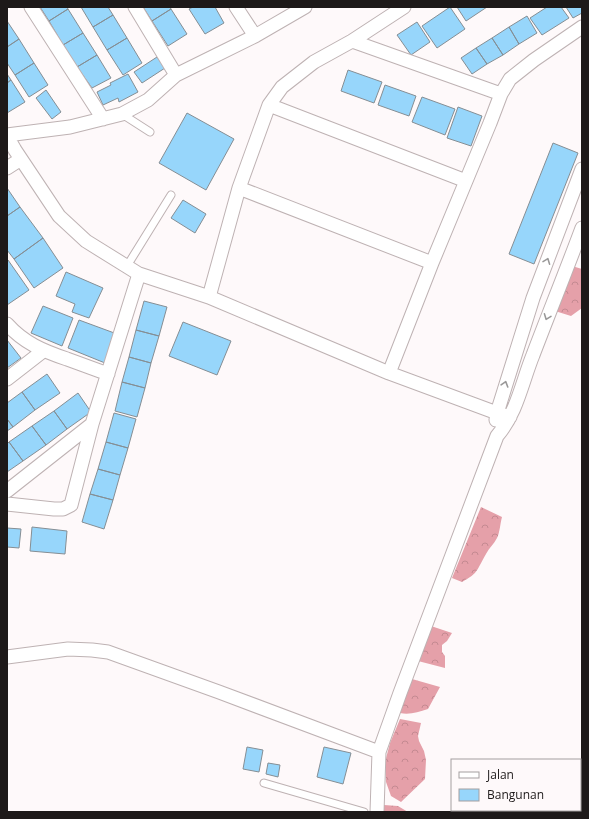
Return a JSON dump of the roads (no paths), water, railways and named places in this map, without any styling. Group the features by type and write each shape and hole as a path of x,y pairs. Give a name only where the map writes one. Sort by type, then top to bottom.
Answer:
{"street":[{"path":"32,7 103,119"},
{"path":"135,7 176,75"},
{"path":"236,7 256,36"},
{"path":"305,7 256,36 176,75 148,100 122,114 70,127 7,135 14,154 59,216 86,241 139,274 209,297 389,373 510,417"},
{"path":"209,297 239,188 269,105 282,87 314,62 352,42 404,7"},
{"path":"389,373 501,94 510,79 534,60 582,27"},
{"path":"352,42 501,94"},
{"path":"269,105 466,181"},
{"path":"7,168 14,154"},
{"path":"497,436 496,413 533,298 582,169"},
{"path":"239,188 432,263"},
{"path":"377,812 379,752 497,436 504,428 510,417 582,228"},
{"path":"7,504 54,509 63,509 71,505 92,424 139,274"},
{"path":"7,324 13,331 30,344 43,351 108,374"},
{"path":"7,379 43,351"},
{"path":"7,491 92,424"},
{"path":"7,657 68,649 108,652 379,752"}],"lane":[{"path":"122,114 150,132"},
{"path":"127,266 171,195"},
{"path":"264,783 364,812"}]}
